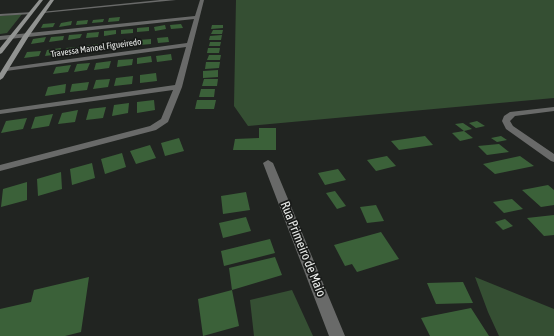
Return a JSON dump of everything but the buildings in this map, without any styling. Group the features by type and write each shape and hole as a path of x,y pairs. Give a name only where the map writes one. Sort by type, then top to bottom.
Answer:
{"street":[{"path":"0,52 41,0"},
{"path":"0,78 26,36 52,0"},
{"path":"43,12 174,0"},
{"path":"0,168 153,128 165,120 178,87 188,45 202,0"},
{"path":"0,16 31,13"},
{"path":"0,38 197,17"},
{"name":"Travessa Manoel Figueiredo","path":"6,69 188,45"},
{"path":"0,112 178,87"},
{"path":"554,109 513,114 507,118 506,121 509,127 554,159"},
{"name":"Rua Primeiro de Maio","path":"268,163 337,336"}],"green space":[{"path":"236,0 554,0 554,98 248,126 234,106"},
{"path":"22,14 7,33 0,34 0,16"},
{"path":"475,277 554,309 554,336 499,336"},
{"path":"292,290 313,336 254,336 250,300"}]}
